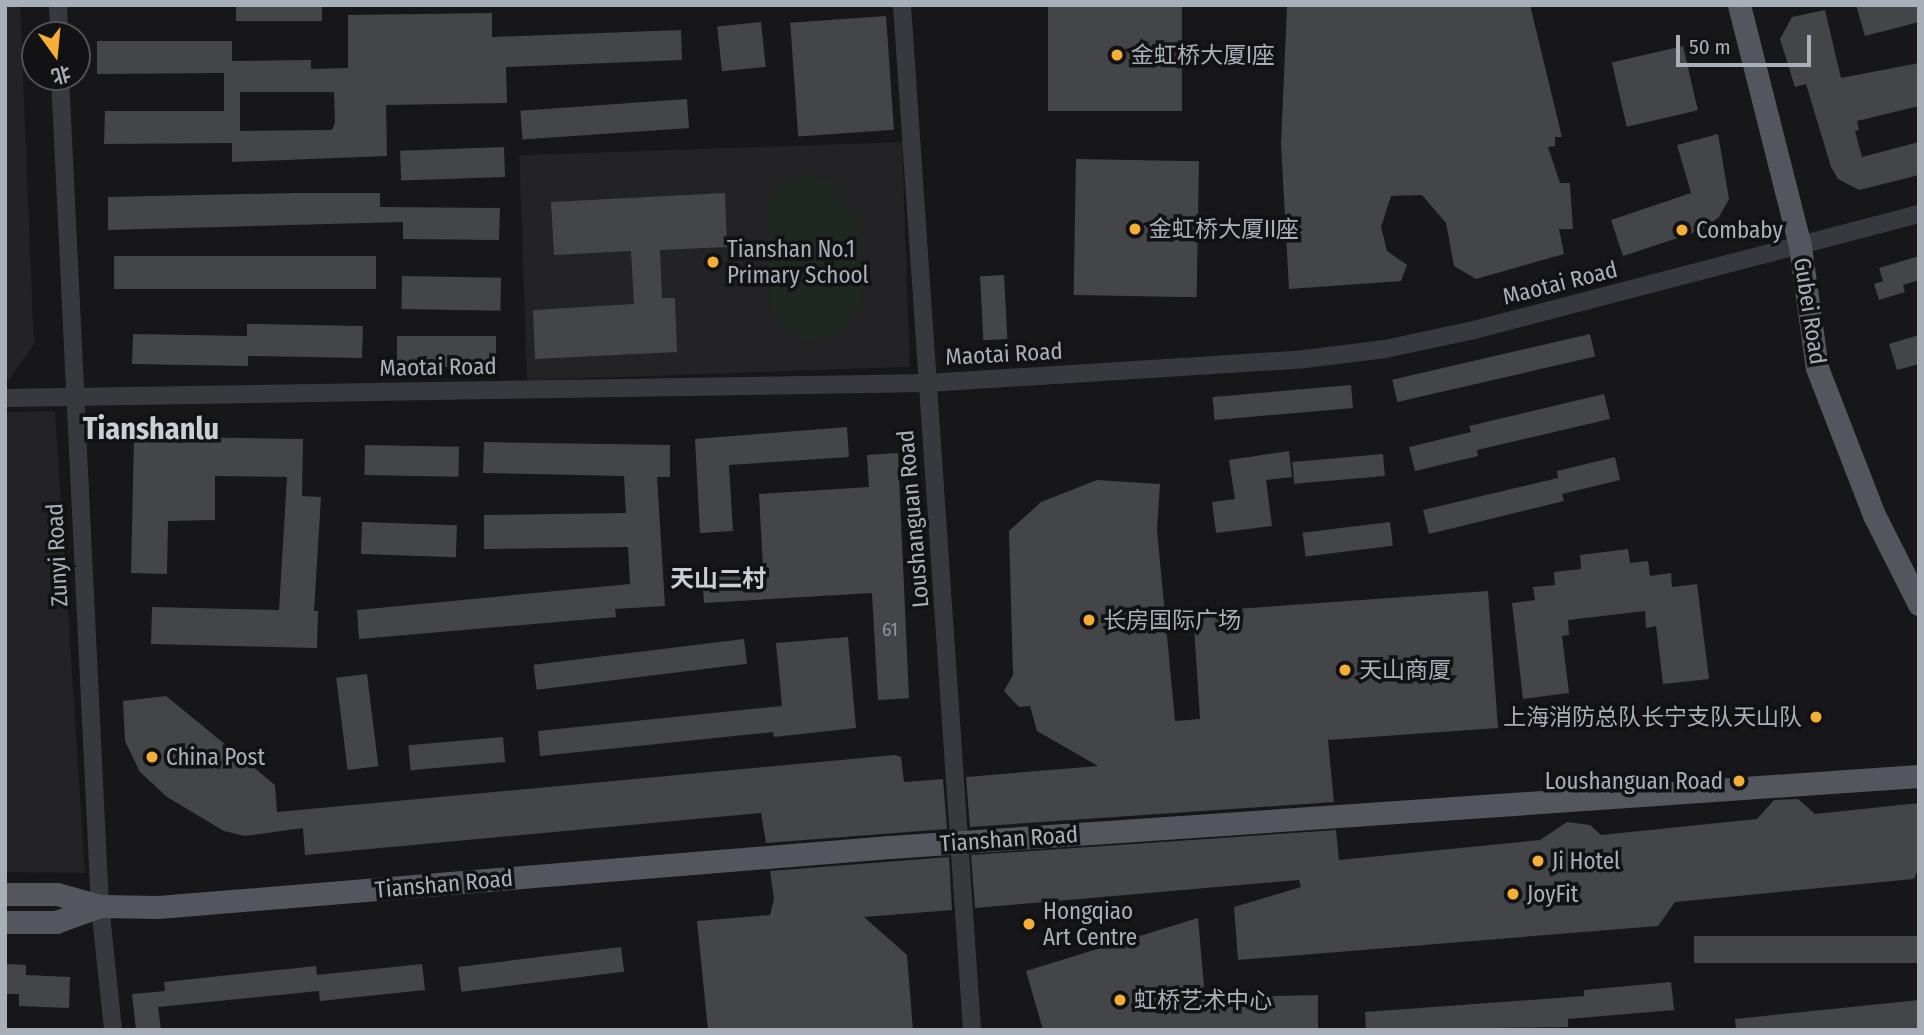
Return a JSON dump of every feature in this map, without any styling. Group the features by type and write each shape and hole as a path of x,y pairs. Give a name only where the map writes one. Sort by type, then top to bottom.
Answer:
{"main road":[{"name":"Gubei Road","path":"1740,5 1800,246 1818,368 1874,515 1919,604"},
{"name":"Tianshan Road","path":"5,894 57,894 100,906 159,907 962,842 1919,776"},
{"name":"Tianshan Road","path":"5,922 56,922 100,906"}],"street":[{"name":"Loushanguan Road","path":"902,5 962,842 972,1030"},
{"name":"Zunyi Road","path":"61,91 73,398 100,906 113,1030"},
{"name":"Maotai Road","path":"5,398 927,383 1385,349 1919,214"}],"shaded area":[{"path":"5,5 20,5 21,91 24,91 34,344 9,380 5,380"},
{"name":"Tianshan No.1 Primary School","path":"902,142 910,367 527,380 519,155"},
{"path":"803,175 830,180 858,213 862,302 851,323 837,335 804,341 780,326 772,307 766,217 768,204 781,185"},
{"path":"55,411 85,873 5,872 5,412"}],"building":[{"path":"236,5 322,5 322,21 236,21"},
{"name":"金虹桥大厦I座","path":"1048,5 1182,5 1182,111 1048,111"},
{"path":"1530,5 1562,137 1555,137 1555,146 1548,147 1560,183 1570,183 1573,229 1559,229 1564,254 1476,279 1454,266 1446,223 1422,195 1391,196 1381,227 1387,251 1407,265 1401,281 1289,289 1281,144 1287,6"},
{"path":"1856,5 1919,5 1919,22 1865,36"},
{"path":"1825,10 1841,78 1919,63 1919,106 1857,121 1859,130 1855,131 1862,157 1919,142 1919,175 1859,190 1838,179 1831,167 1806,84 1795,87 1780,39 1792,17"},
{"path":"492,13 492,37 681,30 682,60 506,67 507,103 386,105 387,156 232,162 232,143 104,144 105,111 224,111 224,73 97,74 97,41 232,41 232,61 311,60 311,69 348,68 348,15","holes":["240,92 334,92 335,123 332,130 240,131"]},
{"path":"886,16 894,130 798,136 790,23"},
{"path":"761,22 766,67 722,71 717,27"},
{"path":"1683,46 1698,110 1627,127 1612,62"},
{"path":"687,99 689,128 522,140 520,111"},
{"path":"1718,134 1729,199 1719,217 1702,230 1623,256 1611,220 1691,193 1677,145"},
{"path":"504,147 505,177 401,181 400,151"},
{"name":"金虹桥大厦II座","path":"1076,159 1199,161 1197,297 1074,295"},
{"path":"380,193 380,207 500,208 499,240 403,239 403,222 108,230 108,197"},
{"path":"725,193 727,247 660,250 662,298 675,298 677,352 535,359 533,310 634,304 631,251 554,255 551,202"},
{"path":"114,256 376,256 376,289 114,289"},
{"path":"1919,256 1919,280 1903,285 1905,292 1879,300 1874,284 1883,281 1879,268"},
{"path":"1004,275 1007,339 983,340 980,276"},
{"path":"402,276 501,278 500,311 401,309"},
{"path":"247,324 363,326 362,358 248,356 248,366 132,364 133,334 247,336"},
{"path":"1590,334 1595,356 1397,402 1392,380"},
{"path":"1919,335 1919,364 1897,370 1889,344"},
{"path":"397,336 496,336 496,367 397,367"},
{"path":"1351,385 1353,408 1215,420 1213,397"},
{"path":"1604,394 1610,419 1477,450 1478,456 1415,471 1409,447 1471,432 1469,426"},
{"path":"847,427 849,457 729,465 733,531 700,533 695,439"},
{"path":"134,436 303,439 302,496 321,497 314,611 318,611 317,648 151,644 152,607 279,610 287,477 215,476 215,520 168,521 167,574 131,573"},
{"path":"484,442 670,445 670,477 657,477 665,606 615,609 616,617 359,639 357,610 630,584 628,547 484,549 484,515 626,513 624,476 483,473"},
{"path":"365,445 459,447 458,477 364,475"},
{"path":"1289,451 1292,477 1266,480 1272,526 1216,533 1212,502 1235,499 1229,460"},
{"path":"898,453 909,698 878,700 872,593 704,603 702,571 763,568 759,494 869,487 867,455"},
{"path":"1383,454 1385,476 1294,484 1292,462"},
{"path":"1615,457 1620,480 1562,494 1564,501 1429,534 1423,510 1558,478 1557,471"},
{"path":"1097,480 1160,484 1157,530 1175,721 1200,719 1193,612 1488,591 1498,728 1328,740 1334,802 970,827 966,777 1098,766 1037,731 1030,706 1019,707 1004,691 1013,675 1009,531 1041,502"},
{"path":"362,522 457,525 456,557 361,554"},
{"path":"1390,522 1393,546 1306,557 1303,533"},
{"path":"1628,549 1630,563 1648,561 1650,576 1671,573 1672,587 1697,584 1709,679 1663,684 1656,626 1646,628 1645,611 1568,620 1569,635 1562,636 1569,693 1523,699 1512,603 1535,600 1533,587 1555,585 1554,572 1581,569 1580,555"},
{"path":"848,637 856,728 774,737 773,732 540,756 538,731 782,706 776,643"},
{"path":"744,639 747,664 537,690 534,665"},
{"path":"367,674 378,766 348,770 336,678"},
{"path":"166,696 275,785 277,812 895,755 901,757 904,782 943,779 947,829 766,843 761,813 305,855 303,828 245,836 224,831 167,797 140,772 125,741 123,701"},
{"path":"503,737 505,762 411,770 408,745"},
{"path":"1798,799 1815,814 1919,803 1919,867 1914,879 1675,902 1658,926 1238,960 1234,907 1301,887 1299,880 975,908 971,855 1336,830 1339,860 1540,840 1567,822 1590,825 1601,835 1757,819 1774,800"},
{"path":"949,857 952,910 864,917 907,955 913,1030 708,1030 697,921 770,915 774,899 770,871"},
{"name":"虹桥艺术中心","path":"1198,918 1205,998 1318,995 1318,1028 1043,1030 1026,971"},
{"path":"1694,936 1919,936 1919,963 1694,963"},
{"path":"621,947 624,972 461,992 458,967"},
{"path":"5,964 26,965 26,975 70,977 69,1008 19,1006 19,994 5,994"},
{"path":"422,964 425,990 320,1001 319,991 158,1007 161,1030 136,1030 132,994 165,991 164,982 316,966 317,975"},
{"path":"1671,982 1674,1010 1568,1019 1568,1027 1366,1030 1365,1012 1584,996 1584,990"},
{"path":"1919,1000 1919,1030 1736,1030 1735,1019"}],"place":[{"name":"金虹桥大厦I座","path":"1117,55"},
{"name":"金虹桥大厦II座","path":"1135,229"},
{"name":"Combaby","path":"1682,230"},
{"name":"Tianshan No.1 Primary School","path":"713,262"},
{"name":"长房国际广场","path":"1089,620"},
{"name":"天山商厦","path":"1345,670"},
{"name":"上海消防总队长宁支队天山队","path":"1816,717"},
{"name":"China Post","path":"152,757"},
{"name":"Loushanguan Road","path":"1739,781"},
{"name":"Ji Hotel","path":"1538,861"},
{"name":"JoyFit","path":"1513,894"},
{"name":"Hongqiao Art Centre","path":"1029,924"},
{"name":"虹桥艺术中心","path":"1120,1000"}],"district":[{"name":"Tianshanlu","path":"151,429"},
{"name":"天山二村","path":"718,580"}]}
